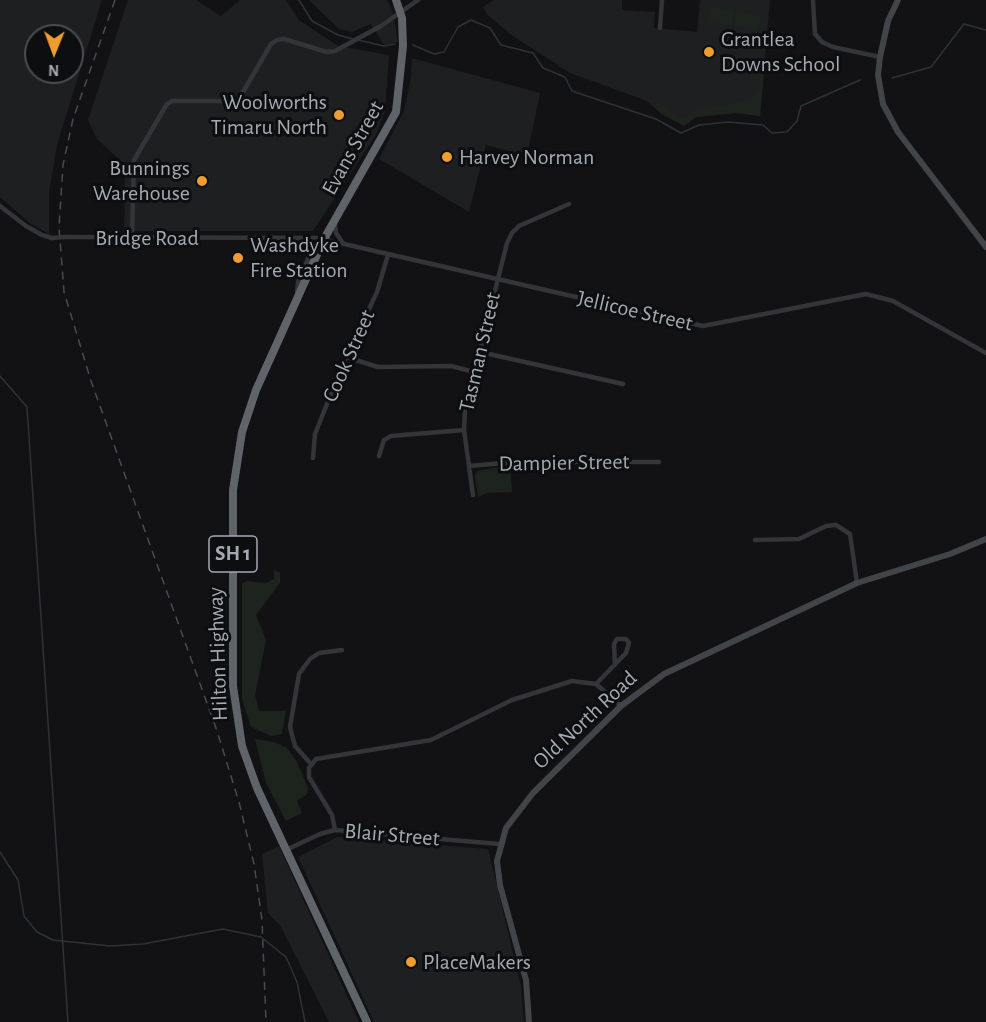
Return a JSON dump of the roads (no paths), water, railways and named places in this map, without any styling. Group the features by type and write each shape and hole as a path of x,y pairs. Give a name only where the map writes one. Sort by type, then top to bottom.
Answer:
{"highway":[{"name":"Evans Street","path":"324,239 396,112 403,60 401,11 396,0"},
{"name":"Hilton Highway","path":"324,239 246,418 239,447 233,490 232,671 236,716 251,774 368,1022"}],"street":[{"path":"132,238 134,160 167,104 171,101 239,99 271,44 277,40 284,39 327,52 342,49 418,0"},
{"path":"660,28 662,0"},
{"path":"813,0 815,34 822,42 833,47 880,57"},
{"path":"898,0 888,21 880,57 880,93 892,124 986,247"},
{"name":"Tasman Street","path":"473,495 464,430 467,403 497,280 512,233 519,226 569,204"},
{"name":"Bridge Road","path":"0,206 31,229 52,238 324,239"},
{"path":"335,218 336,233 345,244"},
{"path":"296,301 298,282 311,252 303,238"},
{"name":"Jellicoe Street","path":"324,239 703,326 866,294 878,296 892,301 986,353"},
{"name":"Cook Street","path":"313,458 315,434 346,357 377,292 388,255"},
{"path":"480,352 624,384"},
{"path":"346,357 378,367 451,366 474,372"},
{"path":"379,456 384,440 391,436 464,430"},
{"name":"Dampier Street","path":"469,466 516,462 658,462"},
{"path":"755,540 798,539 826,526 836,525 850,534 857,583"},
{"name":"Old North Road","path":"529,1022 526,980 498,875 499,844 511,819 522,805 621,706 664,674 857,583 950,554 986,539"},
{"path":"596,684 615,665 626,653 629,643 626,639 617,639 614,644 615,665"},
{"path":"335,830 332,815 309,777 310,763 296,746 290,727 299,674 310,659 320,653 342,650"},
{"path":"310,763 320,757 441,737 512,700 562,684 579,681 596,684 621,706"},
{"name":"Blair Street","path":"288,849 320,834 335,830 499,844"}],"waterway":[{"path":"299,0 312,21 338,35 353,39"},
{"path":"413,45 434,54 444,52 458,27 471,20 490,28 501,45 533,53 543,68 565,77 572,91 656,119 681,133 699,125 728,122 763,125 772,133 787,132 797,121 801,106 860,80"},
{"path":"892,78 931,67 964,24 986,30"},
{"path":"358,40 384,46 395,44"},
{"path":"0,376 27,407 68,1022"},
{"path":"0,852 18,880 24,916 37,932 53,940 110,946 143,944 223,929 261,937 286,957 297,982 305,1022"}],"railway":[{"path":"115,0 73,119 63,165 59,227 64,292 91,381 217,731 239,802 254,864 262,920 266,1022"}],"place":[{"name":"Grantlea Downs School","path":"709,52"},
{"name":"Woolworths Timaru North","path":"339,115"},
{"name":"Harvey Norman","path":"447,157"},
{"name":"Bunnings Warehouse","path":"202,181"},
{"name":"Washdyke Fire Station","path":"238,258"},
{"name":"PlaceMakers","path":"411,962"}]}
